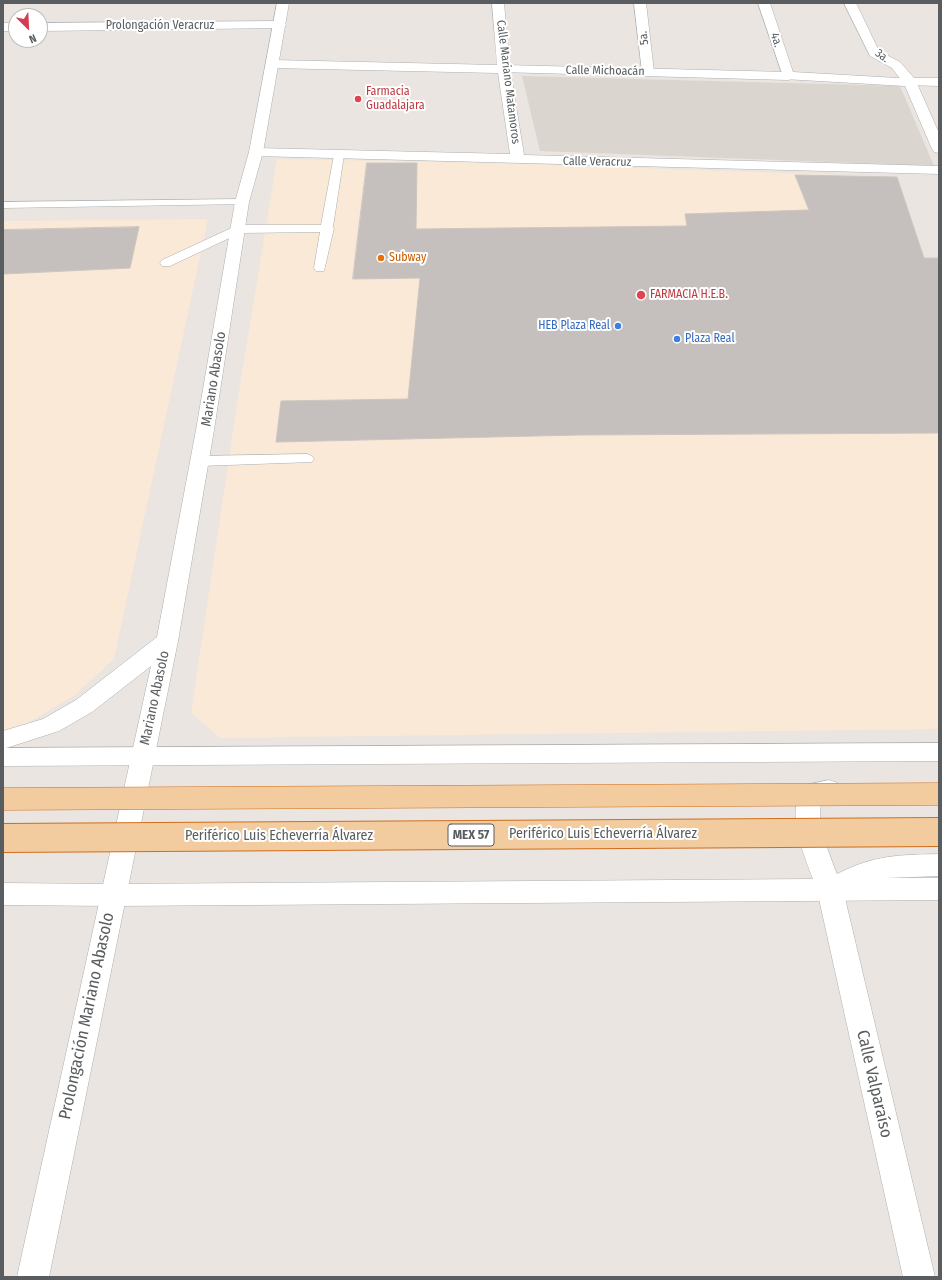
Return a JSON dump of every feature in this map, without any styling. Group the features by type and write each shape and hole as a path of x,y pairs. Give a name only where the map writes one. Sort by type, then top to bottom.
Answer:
{"highway":[{"path":"3,799 939,794"},
{"name":"Periférico Luis Echeverría Álvarez","path":"3,838 939,832"}],"street":[{"name":"Mariano Abasolo","path":"142,756 167,641 200,461 242,202 256,152 283,3"},
{"name":"Calle Mariano Matamoros","path":"498,3 504,69 518,160"},
{"name":"5a.","path":"640,3 648,72"},
{"name":"4a.","path":"764,3 788,76"},
{"name":"3a.","path":"850,3 874,53 896,65 910,82 939,149"},
{"name":"Prolongación Veracruz","path":"48,27 280,25"},
{"name":"Calle Michoacán","path":"272,64 648,72 939,82"},
{"name":"Calle Veracruz","path":"256,152 939,170"},
{"path":"3,740 51,725 84,706 167,641"},
{"path":"3,757 473,756 939,752"},
{"name":"Prolongación Mariano Abasolo","path":"33,1277 142,756"},
{"name":"Calle Valparaíso","path":"919,1277 830,890 821,865 811,825 809,801 815,792 845,787 939,783"},
{"path":"830,890 863,873 892,866 939,865"},
{"path":"3,894 112,895 939,889"}],"lane":[{"path":"320,268 328,228 339,155"},
{"path":"3,204 242,202"},
{"path":"166,263 238,229 328,228"},
{"path":"200,461 307,459"}],"shaded area":[{"path":"522,76 900,86 934,166 540,151"},
{"path":"277,159 495,163 897,177 924,257 939,258 939,729 220,738 191,713 238,397"},
{"path":"208,219 114,659 75,695 16,730 3,730 3,221"}],"building":[{"name":"Plaza Real","path":"367,163 417,163 416,229 687,226 685,214 809,210 795,175 897,177 924,258 939,258 939,433 579,435 276,442 281,401 408,399 420,278 353,279"},
{"path":"139,227 130,268 3,274 3,230"}],"place":[{"name":"Farmacia Guadalajara","path":"358,99"},
{"name":"Subway","path":"381,258"},
{"name":"FARMACIA H.E.B.","path":"641,295"},
{"name":"HEB Plaza Real","path":"618,326"},
{"name":"Plaza Real","path":"677,339"}]}
